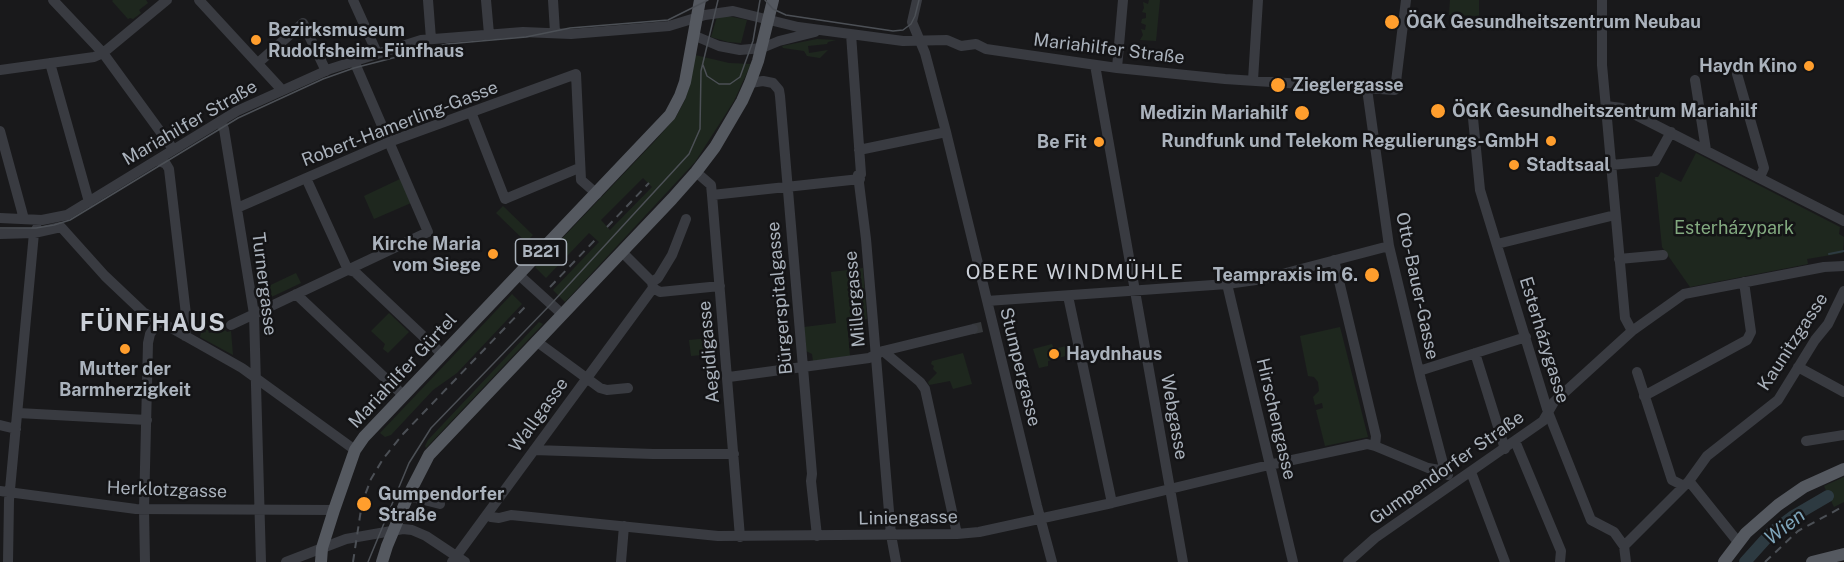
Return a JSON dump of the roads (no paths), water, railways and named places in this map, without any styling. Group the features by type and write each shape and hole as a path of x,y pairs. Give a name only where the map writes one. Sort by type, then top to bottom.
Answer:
{"main road":[{"name":"B221","path":"696,17 700,0"},
{"path":"382,562 393,530 429,455 696,172 728,127 750,83 762,48 773,0"},
{"name":"Mariahilfer Gürtel","path":"322,548 355,450 364,437 670,115 685,81 696,17"},
{"path":"1724,562 1738,542 1766,514 1804,487 1844,469"},
{"name":"B221","path":"321,562 322,548"},
{"path":"1812,562 1844,554"}],"street":[{"path":"53,0 103,53 173,149"},
{"path":"0,70 94,57 103,53 167,0"},
{"path":"199,0 282,90"},
{"path":"353,0 377,53"},
{"path":"428,0 431,39"},
{"path":"486,0 489,34"},
{"path":"553,0 555,32"},
{"name":"Stumpergasse","path":"917,0 912,22 925,53 987,301 983,327 1052,562"},
{"path":"1117,68 1123,0"},
{"path":"1253,80 1258,0"},
{"name":"Mariahilfer Straße","path":"0,218 42,220 60,217 89,202 220,121 282,90 326,70 421,40 489,34 555,32 571,34 669,26 696,17 733,11 769,21 824,30 903,41 946,40 961,46 976,44 986,49 1117,68 1395,90 1406,0"},
{"path":"1602,0 1604,77 1619,260 1625,318 1632,331"},
{"path":"258,63 303,23 326,70"},
{"name":"Mariahilfer Straße","path":"693,35 725,48 740,50 762,48 824,30"},
{"name":"Millergasse","path":"851,34 859,132 861,174 858,175 880,353 891,535 896,562"},
{"path":"231,325 428,232 354,61"},
{"path":"50,63 89,202"},
{"name":"Webgasse","path":"1095,65 1183,562"},
{"name":"Robert-Hamerling-Gasse","path":"237,208 389,142 576,74 579,168"},
{"path":"1737,74 1764,168 1760,177"},
{"path":"1695,80 1706,150"},
{"name":"Bürgerspitalgasse","path":"750,83 768,81 779,90 817,536"},
{"name":"Otto-Bauer-Gasse","path":"1367,89 1389,246 1445,471"},
{"path":"1606,106 1622,108 1844,221"},
{"name":"Esterházygasse","path":"1472,108 1480,190 1548,412 1591,520 1614,532 1624,546"},
{"path":"471,112 505,199 579,168 581,180 597,194"},
{"name":"Turnergasse","path":"220,121 224,129 254,314 261,562"},
{"path":"0,131 24,219"},
{"path":"859,150 946,132"},
{"path":"1611,165 1655,161 1671,132"},
{"path":"157,160 166,164 169,169 187,323 185,336"},
{"name":"Aegidigasse","path":"696,172 711,185 729,377 740,537"},
{"path":"306,178 348,270 355,272 442,354"},
{"path":"712,195 860,179"},
{"path":"1497,244 1616,215"},
{"name":"Wallgasse","path":"458,560 487,514 658,278 672,255 686,219"},
{"path":"8,562 5,492 18,413 34,233 42,220"},
{"path":"0,234 34,233 61,227 125,297 158,322 256,377 355,450"},
{"path":"987,301 1227,284 1263,279 1389,246"},
{"path":"622,252 660,292 720,286"},
{"path":"1619,260 1663,255"},
{"path":"1334,260 1376,435 1375,446 1428,468 1445,471 1456,482"},
{"name":"Gumpendorfer Straße","path":"1348,562 1375,538 1543,421 1554,402 1632,331 1684,294 1824,267 1844,266"},
{"path":"519,275 562,314"},
{"path":"1644,396 1747,340 1751,332 1744,282"},
{"name":"Hirschengasse","path":"1227,284 1293,562"},
{"name":"Kaunitzgasse","path":"1624,546 1687,484 1707,456 1778,400 1815,340 1828,324 1844,291"},
{"path":"297,294 403,395"},
{"path":"1068,296 1112,503"},
{"path":"145,562 148,343 150,334 158,322"},
{"path":"729,377 869,358 880,353 983,327"},
{"path":"1419,371 1526,337"},
{"path":"536,341 600,388 606,390 628,388"},
{"path":"880,353 921,382 925,389 957,534"},
{"path":"1475,353 1505,449"},
{"path":"1798,366 1844,392"},
{"path":"1637,372 1672,480 1687,484 1738,542"},
{"path":"18,413 147,420"},
{"path":"0,425 16,429"},
{"path":"1806,441 1844,435"},
{"path":"1515,441 1561,551 1560,562"},
{"name":"Liniengasse","path":"487,514 499,518 511,515 740,537 957,534 979,532 1112,503 1323,453 1367,444 1375,446"},
{"path":"534,450 734,454"},
{"path":"1471,472 1505,562"},
{"name":"Herklotzgasse","path":"5,492 144,509 334,510"},
{"path":"408,496 440,504"},
{"path":"621,562 624,526"},
{"path":"286,562 347,539 393,530 412,530 426,536 458,560"},
{"path":"1624,546 1626,562"}],"waterway":[{"path":"1829,254 1844,251"},
{"name":"Wien","path":"1745,562 1772,532 1792,517 1828,496"}],"tunnel":[{"path":"973,329 982,327"}],"tram line":[{"path":"0,228 36,228 70,220 238,118 323,79 354,68 447,44 526,37 570,28 668,20 708,0"},
{"path":"368,562 409,463 431,428 551,304 689,154 700,129 701,71 718,0"},
{"path":"703,65 707,76 719,84 730,84 740,77 753,41 760,0"},
{"path":"765,0 773,9 786,15 893,31 903,30 911,24 919,0"}],"railway":[{"path":"607,227 649,183"},
{"path":"550,287 596,239"},
{"path":"353,562 362,503 371,479 383,459 403,434 525,307"},
{"path":"1765,562 1798,531 1844,506"}],"place":[{"name":"ÖGK Gesundheitszentrum Neubau","path":"1392,22"},
{"name":"Bezirksmuseum Rudolfsheim-Fünfhaus","path":"256,40"},
{"name":"Haydn Kino","path":"1809,66"},
{"name":"Zieglergasse","path":"1278,85"},
{"name":"ÖGK Gesundheitszentrum Mariahilf","path":"1438,111"},
{"name":"Medizin Mariahilf","path":"1302,113"},
{"name":"Rundfunk und Telekom Regulierungs-GmbH","path":"1551,141"},
{"name":"Be Fit","path":"1099,142"},
{"name":"Stadtsaal","path":"1514,165"},
{"name":"Kirche Maria vom Siege","path":"493,254"},
{"name":"Teampraxis im 6.","path":"1372,275"},
{"name":"Mutter der Barmherzigkeit","path":"125,349"},
{"name":"Haydnhaus","path":"1054,354"},
{"name":"Gumpendorfer Straße","path":"364,504"}],"district":[{"name":"OBERE WINDMÜHLE","path":"1075,273"},
{"name":"FÜNFHAUS","path":"153,324"}],"park label":[{"name":"Esterházypark","path":"1734,228"}]}
